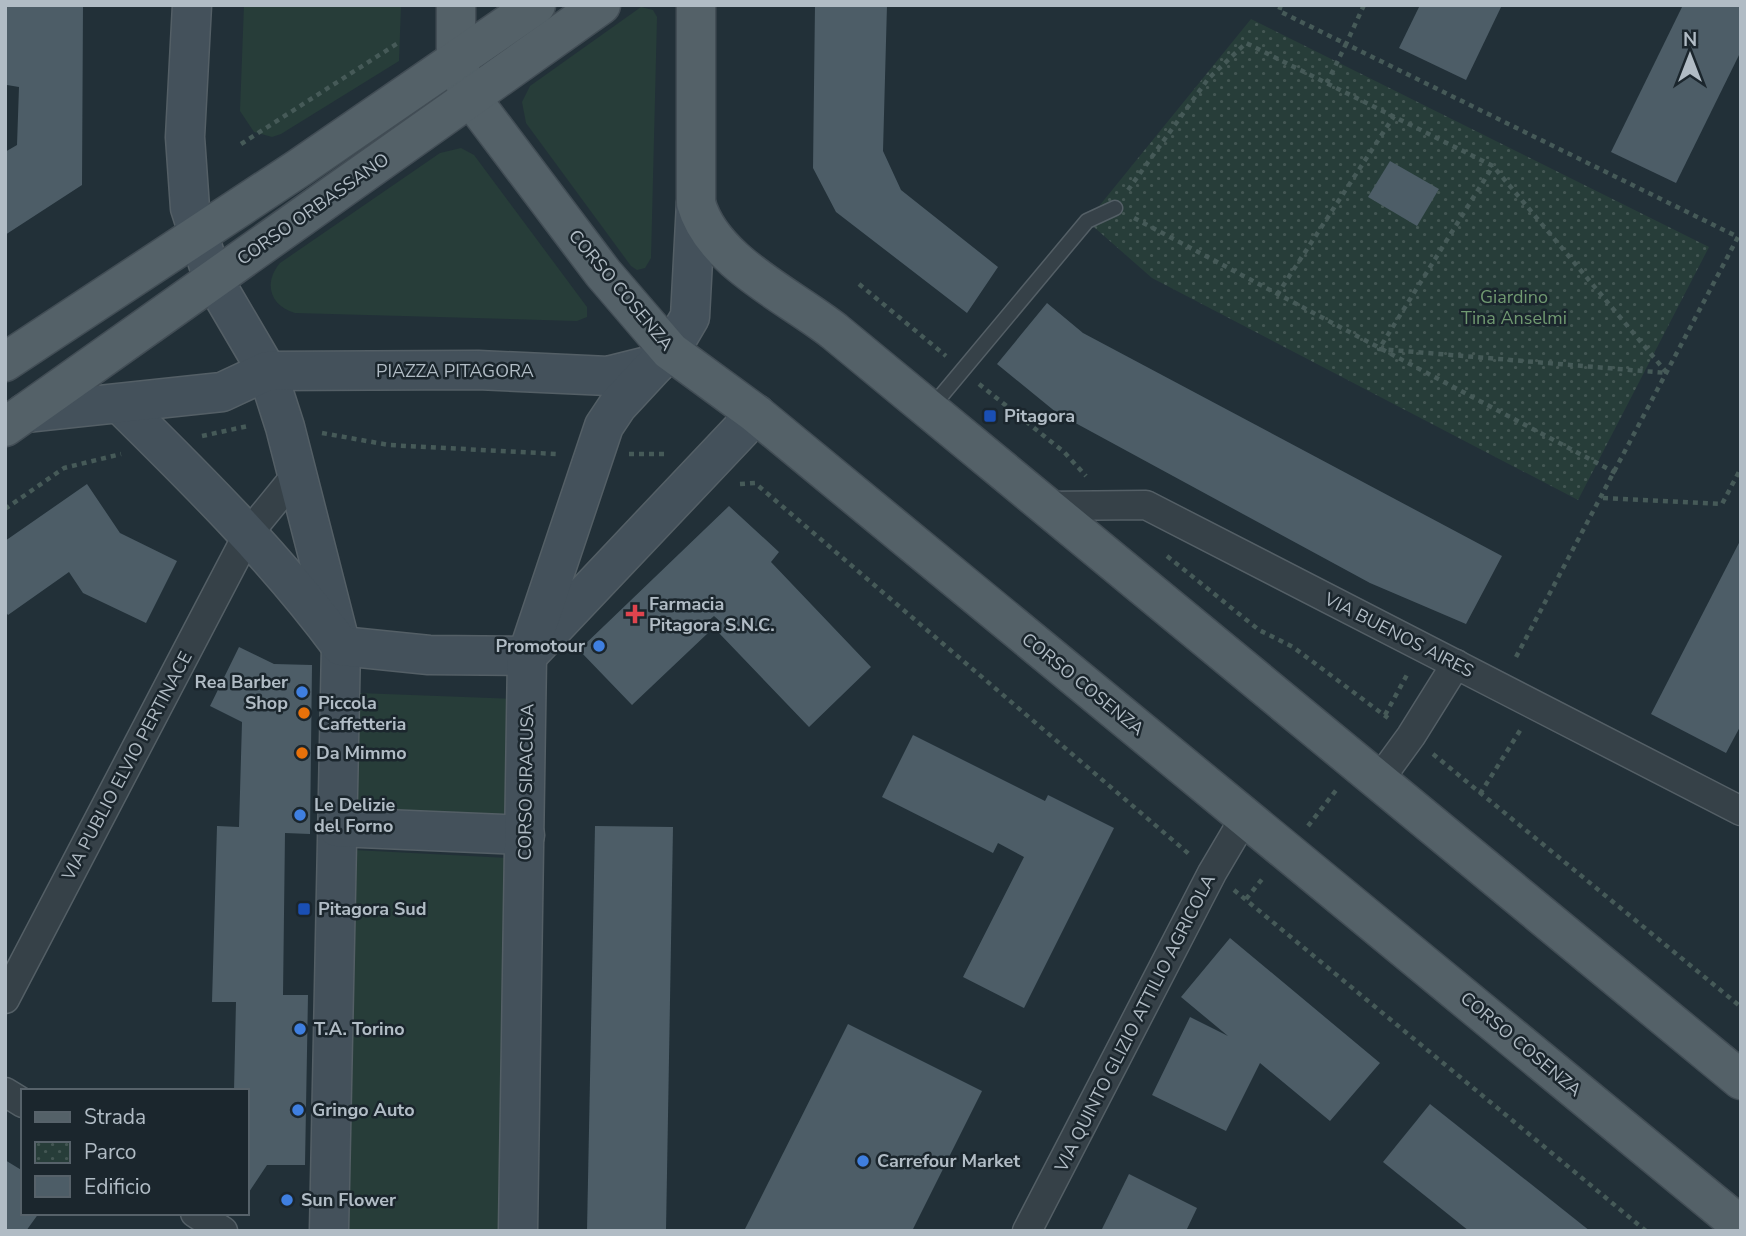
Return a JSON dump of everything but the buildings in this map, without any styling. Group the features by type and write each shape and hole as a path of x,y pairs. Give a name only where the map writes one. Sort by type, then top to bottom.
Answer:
{"main road":[{"path":"456,5 456,61 471,98"},
{"path":"5,362 536,5"},
{"name":"CORSO ORBASSANO","path":"15,420 601,5"},
{"path":"696,5 696,203 702,222 724,251 828,327 1741,1080"},
{"name":"CORSO COSENZA","path":"471,98 603,273 663,358 756,414 1741,1226"}],"street":[{"path":"192,5 185,174 197,234 213,279 267,371 285,427 341,646 329,1231"},
{"path":"663,358 690,317 696,203"},
{"name":"PIAZZA PITAGORA","path":"267,371 478,370 608,376 663,358"},
{"name":"CORSO SIRACUSA","path":"518,1231 527,656 604,426 618,405 663,358"},
{"name":"CORSO ORBASSANO","path":"15,420 222,392 267,371"},
{"path":"120,404 301,592 341,646 429,655 527,656 756,414"},
{"path":"248,534 297,474"},
{"name":"VIA BUENOS AIRES","path":"1045,506 1111,503 1146,505 1741,811"},
{"name":"VIA PUBLIO ELVIO PERTINACE","path":"5,999 248,534"},
{"path":"1368,771 1411,736 1456,664"},
{"name":"VIA QUINTO GLIZIO ATTILIO AGRICOLA","path":"1027,1231 1212,873 1245,817"},
{"path":"337,827 526,835"},
{"path":"5,1092 21,1102"},
{"path":"198,1215 223,1231"}],"lane":[{"path":"929,410 1087,220 1115,208"}],"path":[{"path":"1281,5 1279,11 1738,237 1515,659"},
{"path":"1327,83 1364,5"},
{"path":"241,144 398,43"},
{"path":"1616,472 1115,208 1208,79 1246,43 1493,166 1667,373"},
{"path":"1277,295 1394,116"},
{"path":"1379,349 1493,166"},
{"path":"859,284 1064,452 1111,503"},
{"path":"1379,349 1667,373"},
{"path":"5,509 64,468 161,444 255,425 285,427 389,444 509,453 674,454 707,467 732,485 755,483 1212,873"},
{"path":"1602,498 1722,504 1741,468"},
{"path":"1165,555 1259,630 1293,648 1411,736 1741,1007"},
{"path":"1385,716 1368,771 1287,851 1246,899 1646,1231"}],"green space":[{"path":"244,5 401,5 399,61 281,134 272,137 254,132 240,111"},
{"path":"641,7 653,10 657,17 651,258 645,268 637,270 631,266 526,123 522,102 530,86"},
{"name":"Giardino Tina Anselmi","path":"1251,19 1709,247 1578,500 1152,278 1087,221"},
{"path":"461,148 474,155 587,307 587,317 577,321 295,313 280,305 271,286 280,263 440,153"},
{"path":"359,693 514,699 510,818 355,813"},
{"path":"354,850 508,858 502,1231 347,1231"}],"place":[{"name":"Pitagora","path":"990,416"},
{"name":"Farmacia Pitagora S.N.C.","path":"635,614"},
{"name":"Promotour","path":"599,646"},
{"name":"Rea Barber Shop","path":"302,692"},
{"name":"Piccola Caffetteria","path":"304,713"},
{"name":"Da Mimmo","path":"302,753"},
{"name":"Le Delizie del Forno","path":"300,815"},
{"name":"Pitagora Sud","path":"304,909"},
{"name":"T.A. Torino","path":"300,1029"},
{"name":"Gringo Auto","path":"298,1110"},
{"name":"Carrefour Market","path":"863,1161"},
{"name":"Sun Flower","path":"287,1200"}]}
